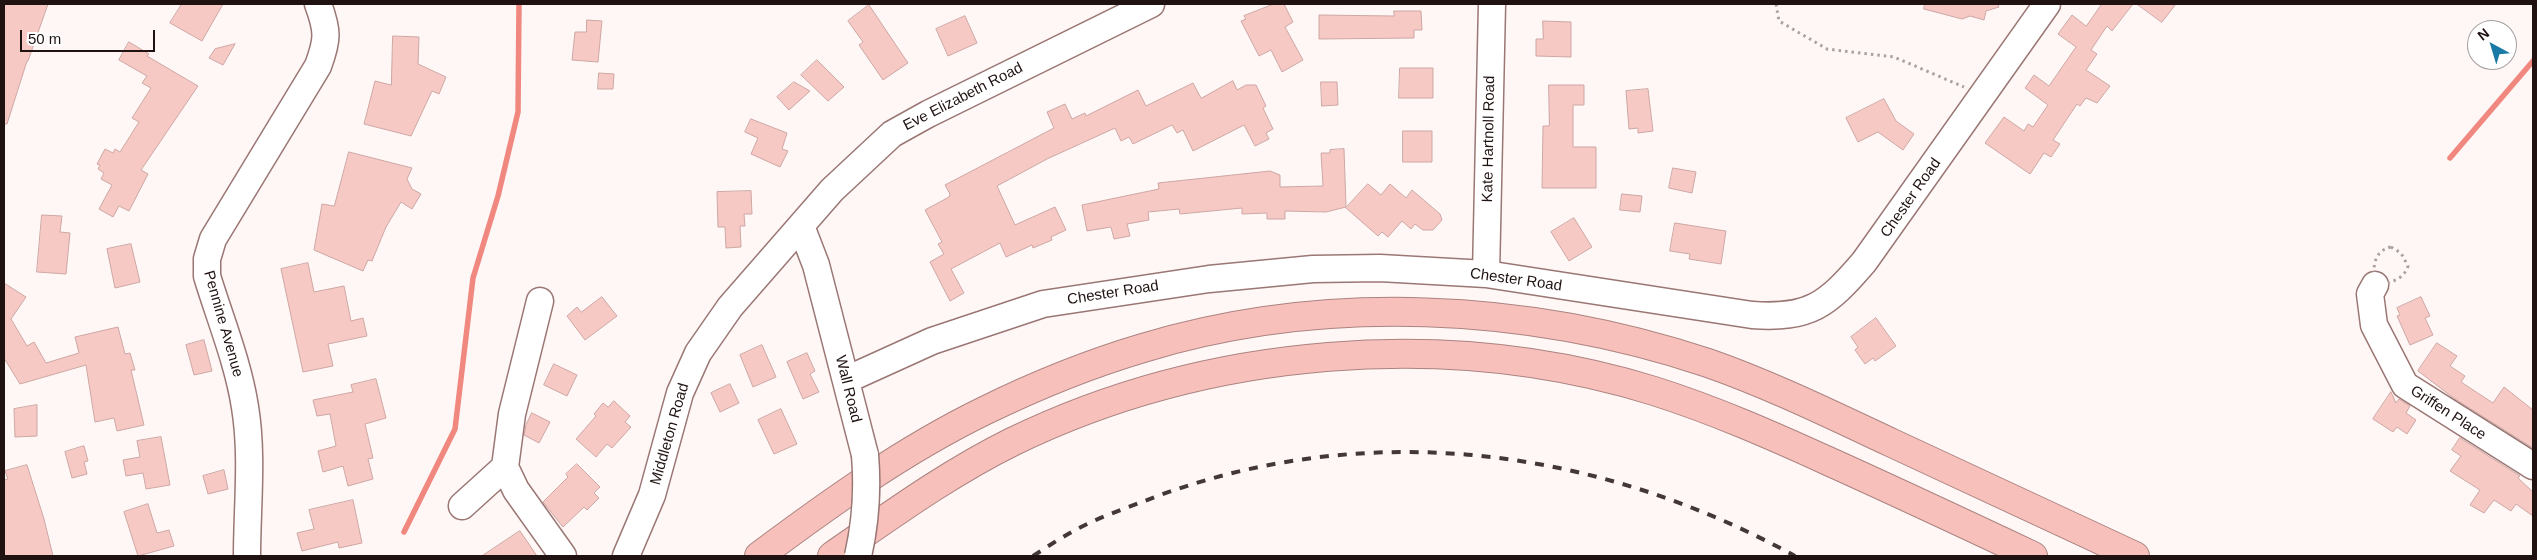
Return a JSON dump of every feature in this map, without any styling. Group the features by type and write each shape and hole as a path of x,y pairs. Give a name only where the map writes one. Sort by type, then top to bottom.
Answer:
{"highway":[{"path":"759,556 811,518 912,451 982,412 1061,377 1143,348 1220,329 1306,316 1393,311 1462,314 1561,326 1645,345 1704,362 1800,400 2135,556"},
{"path":"832,556 897,511 1011,442 1086,410 1157,388 1236,368 1339,356 1408,355 1487,357 1580,372 1652,390 1725,415 2033,556"}],"street":[{"name":"Pennine Avenue","path":"247,556 248,457 246,408 237,370 207,276 206,259 213,240 318,66 327,43 323,18 318,4"},
{"name":"Eve Elizabeth Road","path":"801,226 862,160 892,134 928,114 1151,4"},
{"name":"Kate Hartnoll Road","path":"1486,274 1492,4"},
{"name":"Chester Road","path":"846,380 932,341 990,320 1043,304 1209,279 1313,269 1380,268 1486,274 1752,315 1772,316 1812,309 1830,298 1864,262 2047,4"},
{"name":"Wall Road","path":"801,226 816,265 864,455 868,493 865,526 858,556"},
{"name":"Middleton Road","path":"626,556 652,495 680,393 698,353 730,307 801,226"},
{"name":"Griffen Place","path":"2375,286 2370,294 2374,324 2405,385 2533,466"},
{"path":"540,301 512,414 505,467 516,490 563,556"},
{"path":"462,506 505,467"}],"path":[{"path":"1776,4 1779,21 1827,49 1894,57 1983,95"}],"building":[{"path":"4,4 48,4 7,124 4,124"},
{"path":"182,4 223,4 202,41 170,23"},
{"path":"1274,4 1284,4 1293,22 1285,27 1303,60 1282,72 1271,50 1259,56 1241,21 1246,19 1244,16"},
{"path":"1925,4 1998,4 1999,7 1986,11 1984,20 1970,16 1962,19 1924,9"},
{"path":"2102,4 2133,4 2112,31 2107,26 2091,50 2097,54 2086,70 2110,86 2097,103 2086,98 2080,106 2077,104 2053,140 2060,144 2051,157 2044,153 2030,174 1985,143 2004,117 2024,131 2028,124 2033,127 2048,105 2025,88 2034,75 2049,86 2076,47 2058,34 2072,15 2086,26"},
{"path":"2137,4 2176,4 2162,22"},
{"path":"869,5 908,63 883,80 859,45 863,42 848,21"},
{"path":"1394,11 1421,11 1422,30 1414,30 1414,38 1319,39 1319,15 1394,16"},
{"path":"965,16 977,43 948,56 936,29"},
{"path":"587,20 602,21 598,62 572,60 575,32 586,32"},
{"path":"1543,21 1571,22 1571,57 1536,56 1536,39 1543,39"},
{"path":"393,36 419,37 418,64 446,77 439,94 432,91 411,136 364,124 375,81 391,85"},
{"path":"129,42 149,54 147,56 198,86 141,170 148,174 129,211 119,206 113,217 99,209 112,185 101,179 104,173 98,169 100,165 97,164 105,149 113,153 115,149 120,152 139,122 132,118 151,88 142,83 147,76 119,60"},
{"path":"235,44 223,65 209,58 215,49"},
{"path":"817,60 844,87 828,101 801,75"},
{"path":"1400,68 1433,68 1433,98 1399,98"},
{"path":"599,73 614,74 613,89 598,89"},
{"path":"1233,81 1237,90 1246,85 1256,85 1266,106 1263,108 1273,129 1266,133 1269,139 1255,146 1244,125 1193,151 1183,130 1177,133 1172,125 1133,144 1129,137 1121,141 1115,128 1047,159 997,186 1015,225 1055,207 1066,230 1051,237 1052,240 1033,248 1032,245 1006,257 1000,243 951,269 964,293 950,301 930,262 944,254 938,244 942,242 925,210 949,197 950,194 945,185 1054,128 1047,112 1065,104 1072,119 1085,113 1086,116 1138,90 1146,106 1193,83 1201,98"},
{"path":"794,82 810,91 789,110 777,97"},
{"path":"1321,82 1337,82 1338,105 1322,106"},
{"path":"1549,85 1584,85 1584,105 1573,105 1573,147 1596,147 1596,188 1542,188 1543,126 1549,126"},
{"path":"1648,89 1653,131 1638,133 1638,128 1629,129 1626,91"},
{"path":"1884,99 1896,121 1914,134 1903,150 1878,132 1858,142 1846,118"},
{"path":"751,119 787,133 782,149 788,151 780,167 751,154 758,138 745,132"},
{"path":"1403,131 1432,131 1432,162 1403,162"},
{"path":"1344,149 1346,207 1326,212 1285,211 1285,219 1267,219 1267,213 1242,214 1242,208 1180,214 1179,209 1148,212 1149,220 1127,224 1130,236 1114,239 1111,227 1087,231 1082,205 1159,189 1158,183 1270,171 1280,175 1280,187 1323,186 1321,153 1330,153 1330,150"},
{"path":"349,152 412,168 407,179 412,189 421,194 412,209 401,202 386,227 372,261 368,260 363,271 314,250 322,204 334,206"},
{"path":"1673,168 1696,172 1692,193 1669,188"},
{"path":"1368,184 1381,195 1390,184 1406,198 1412,190 1440,214 1442,220 1433,230 1423,230 1415,224 1411,229 1402,221 1388,237 1382,232 1378,236 1346,208"},
{"path":"751,191 752,214 744,214 745,226 740,226 741,247 726,248 725,227 718,227 717,192"},
{"path":"1622,194 1642,196 1640,212 1620,210"},
{"path":"42,215 62,216 60,232 70,233 66,274 37,272"},
{"path":"1574,218 1592,247 1569,261 1551,232"},
{"path":"1675,223 1726,231 1721,264 1689,259 1690,254 1670,251"},
{"path":"131,244 140,282 115,288 107,249"},
{"path":"308,263 314,292 344,286 351,321 363,318 367,336 328,344 333,366 303,372 281,269"},
{"path":"4,283 26,297 11,319 27,346 34,342 46,363 79,353 75,337 118,327 125,354 130,353 135,370 131,370 144,425 117,431 114,418 95,422 86,365 20,384 4,358"},
{"path":"602,297 617,316 585,340 567,316 577,307 581,312"},
{"path":"2421,297 2430,316 2425,318 2433,335 2410,345 2397,316 2400,315 2397,308"},
{"path":"1876,318 1896,346 1875,361 1873,358 1865,364 1855,350 1858,347 1851,337"},
{"path":"204,340 212,371 194,375 186,345"},
{"path":"2437,343 2457,356 2450,366 2465,376 2461,382 2493,403 2504,387 2533,410 2533,448 2455,399 2418,371"},
{"path":"762,345 776,377 753,387 740,355"},
{"path":"807,353 815,371 810,374 819,392 803,399 787,362"},
{"path":"554,364 577,375 567,396 544,385"},
{"path":"376,379 386,418 365,424 373,458 368,459 373,479 348,486 343,466 323,472 318,451 336,446 330,414 317,416 313,400 353,392 351,385"},
{"path":"730,384 739,403 720,412 711,393"},
{"path":"2391,392 2396,403 2399,399 2410,406 2406,413 2416,420 2407,434 2397,427 2393,432 2373,419"},
{"path":"614,401 630,416 625,422 631,427 612,448 607,444 596,457 576,439 596,416 594,414 603,403 608,407"},
{"path":"37,405 37,436 15,437 14,409"},
{"path":"781,409 797,444 774,454 758,420"},
{"path":"532,413 550,422 539,443 524,435 526,425"},
{"path":"161,437 170,485 146,489 143,473 126,476 123,460 140,457 137,441"},
{"path":"2460,438 2520,476 2518,478 2533,492 2533,516 2516,504 2511,511 2494,500 2484,513 2470,505 2480,490 2450,471 2461,456 2452,450"},
{"path":"84,446 88,461 84,462 87,474 72,478 65,452"},
{"path":"577,464 600,487 594,493 599,498 587,510 584,507 563,527 543,502 568,477 566,474"},
{"path":"27,465 44,519 53,556 4,556 4,480 8,479 5,471"},
{"path":"224,470 228,489 208,494 203,476"},
{"path":"353,500 362,543 339,548 338,542 302,551 297,533 314,529 309,510"},
{"path":"148,504 157,533 169,530 174,546 138,556 124,512"},
{"path":"520,531 537,556 482,556"}],"waterway":[{"path":"404,532 455,429 473,278 498,196 518,112 519,4"},
{"path":"2450,158 2533,61"}],"railway":[{"path":"1033,556 1086,524 1155,497 1236,472 1318,457 1400,452 1482,456 1563,469 1642,490 1720,519 1795,556"}]}
